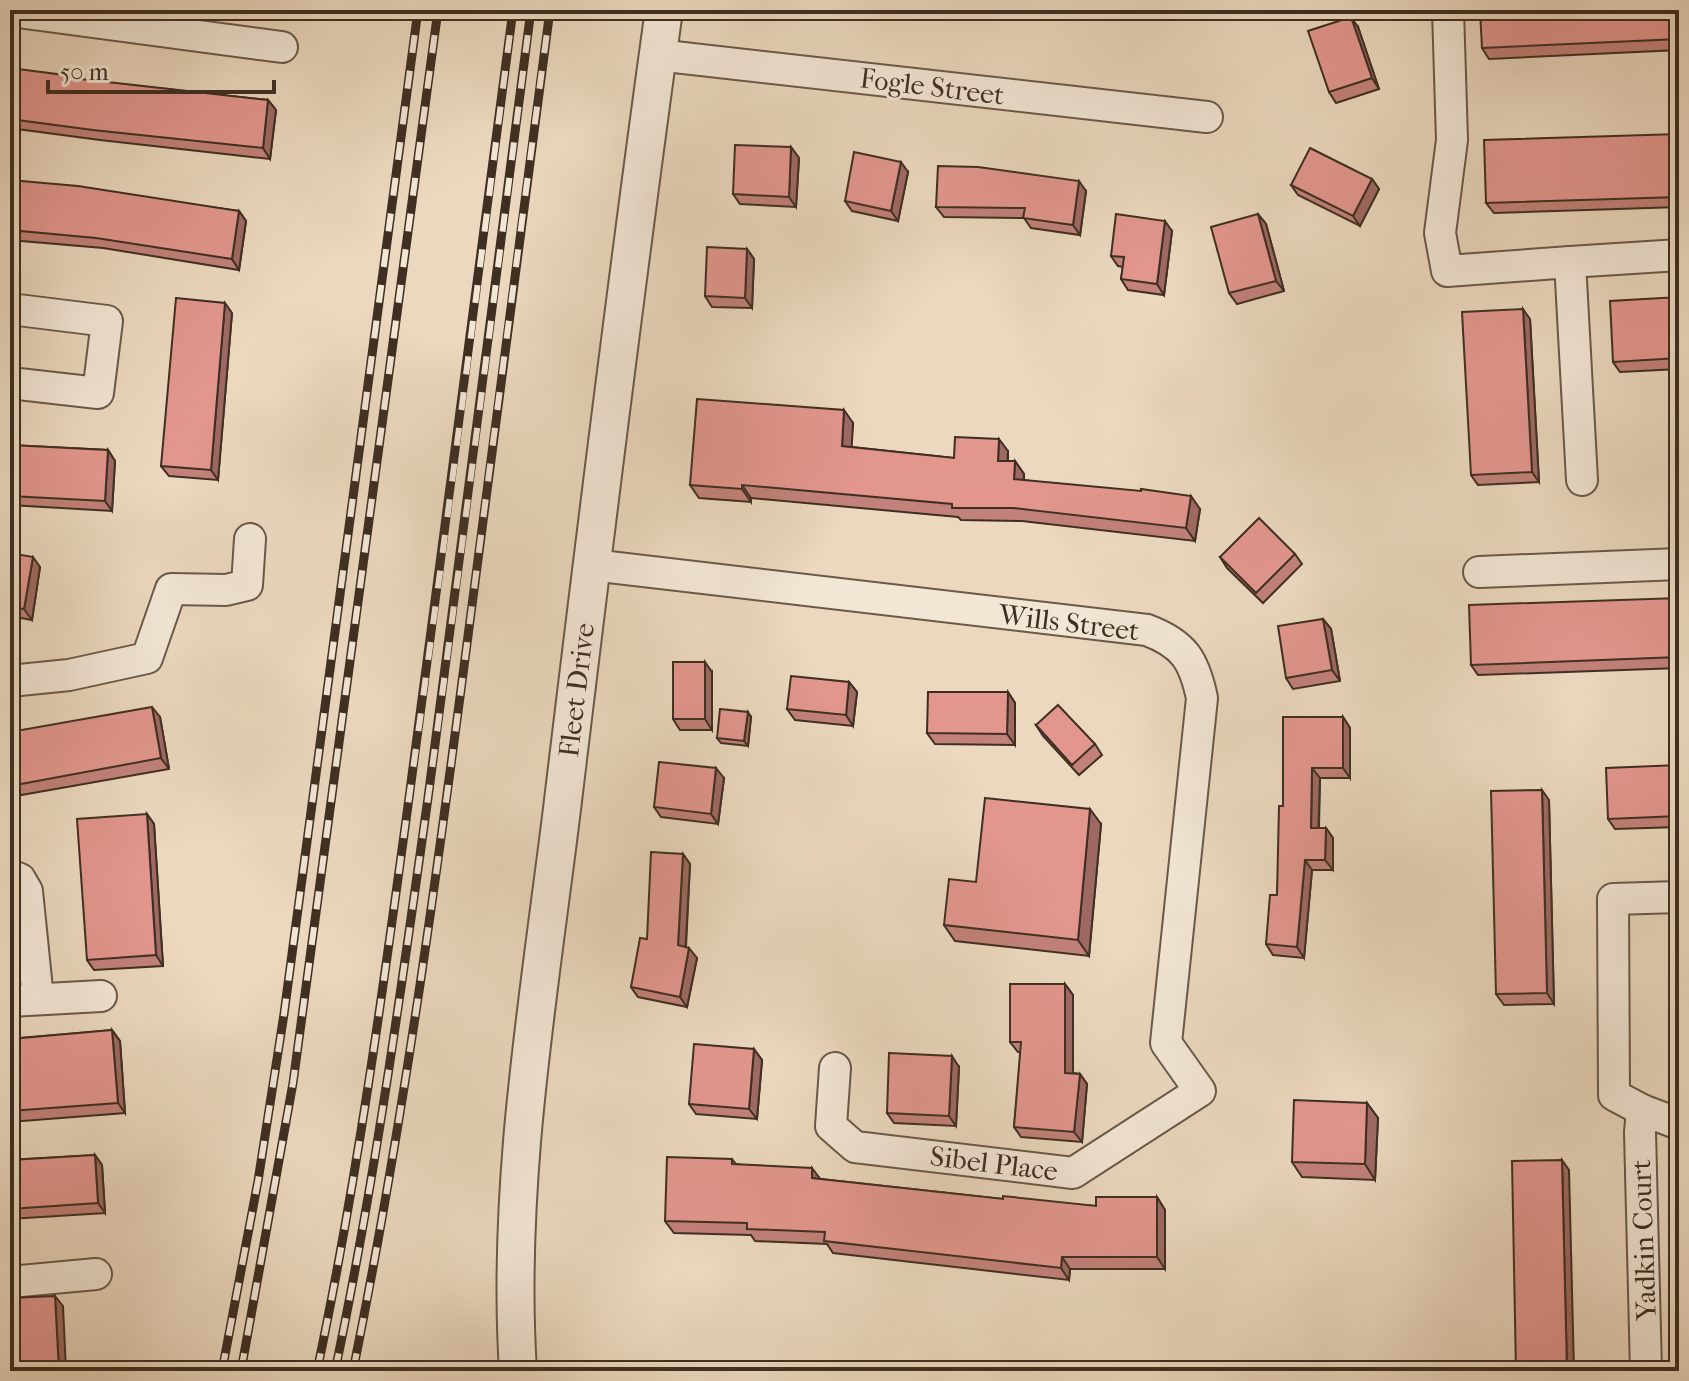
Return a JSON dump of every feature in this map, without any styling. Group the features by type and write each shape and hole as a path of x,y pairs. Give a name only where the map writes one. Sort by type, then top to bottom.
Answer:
{"street":[{"name":"Fleet Drive","path":"518,1371 513,1302 521,1142 664,10"},
{"path":"1448,10 1452,140 1440,233 1447,271 1679,255"},
{"path":"10,11 282,47"},
{"name":"Fogle Street","path":"657,55 1207,117"},
{"path":"1570,262 1582,480"},
{"path":"10,309 107,321 98,393 10,383"},
{"path":"10,681 69,675 147,658 171,589 226,590 247,585 250,539"},
{"path":"1479,572 1679,564"},
{"name":"Wills Street","path":"592,565 1147,630 1167,638 1187,655 1197,672 1202,698 1166,1043 1200,1091"},
{"path":"10,875 20,879 27,891 24,1000 101,996"},
{"path":"1679,897 1613,899 1614,1095 1679,1124"},
{"name":"Sibel Place","path":"835,1068 831,1126 855,1147 1073,1173 1200,1091"},
{"name":"Yadkin Court","path":"1642,1110 1646,1371"},
{"path":"10,1282 96,1274"}],"building":[{"path":"1480,10 1679,10 1679,39 1482,48"},
{"path":"1351,17 1372,78 1329,92 1308,31"},
{"path":"10,68 268,100 263,148 10,119"},
{"path":"1679,134 1679,197 1486,203 1484,140"},
{"path":"735,145 791,147 789,197 733,194"},
{"path":"1310,148 1372,179 1353,216 1291,185"},
{"path":"854,152 901,162 891,211 845,201"},
{"path":"938,166 978,167 1079,181 1073,225 1023,218 1025,208 936,207"},
{"path":"10,180 78,186 239,211 232,259 96,238 10,230"},
{"path":"1116,214 1165,221 1157,284 1121,279 1124,257 1111,256"},
{"path":"1258,214 1276,281 1229,293 1211,227"},
{"path":"707,247 747,249 745,298 705,296"},
{"path":"1679,297 1679,358 1613,362 1610,301"},
{"path":"176,298 225,303 211,470 161,466"},
{"path":"1523,309 1532,472 1471,475 1462,312"},
{"path":"697,399 844,410 842,446 954,458 955,437 999,439 998,461 1015,461 1014,479 1191,496 1186,528 1013,508 952,508 952,504 742,485 742,489 690,485"},
{"path":"10,445 108,450 105,501 10,496"},
{"path":"1259,518 1295,554 1256,593 1220,557"},
{"path":"10,553 33,557 24,609 10,607"},
{"path":"1679,598 1679,657 1471,665 1469,605"},
{"path":"1323,619 1332,670 1286,678 1278,626"},
{"path":"673,662 705,662 705,719 673,719"},
{"path":"791,676 849,682 846,715 787,709"},
{"path":"928,692 1008,692 1007,734 927,733"},
{"path":"1058,705 1095,744 1072,765 1036,725"},
{"path":"152,707 161,758 10,786 10,732"},
{"path":"720,709 748,712 744,741 717,738"},
{"path":"1283,717 1343,717 1343,768 1312,768 1311,828 1326,828 1325,860 1305,860 1297,947 1266,944 1270,895 1277,895 1279,806 1283,806"},
{"path":"659,762 716,768 711,814 654,807"},
{"path":"1679,765 1679,816 1608,819 1606,768"},
{"path":"1542,790 1547,993 1496,994 1491,791"},
{"path":"985,798 1090,809 1078,940 944,925 949,879 976,882"},
{"path":"147,814 156,955 87,960 77,819"},
{"path":"651,852 683,854 678,945 689,948 680,997 631,987 640,938 647,939"},
{"path":"1670,963 1679,963 1679,1013 1673,1013"},
{"path":"1010,984 1065,984 1065,1073 1080,1074 1074,1132 1014,1127 1021,1042 1010,1042"},
{"path":"112,1030 118,1103 10,1111 10,1039"},
{"path":"694,1044 754,1049 749,1109 689,1104"},
{"path":"889,1053 952,1056 949,1116 887,1113"},
{"path":"1294,1100 1367,1103 1365,1164 1292,1162"},
{"path":"95,1155 98,1203 10,1209 10,1160"},
{"path":"667,1157 732,1159 732,1164 812,1168 812,1178 1003,1199 1003,1196 1096,1206 1096,1197 1157,1197 1157,1257 1062,1257 1061,1268 824,1241 825,1232 747,1229 747,1223 665,1221"},
{"path":"1562,1160 1567,1371 1516,1371 1512,1161"},
{"path":"55,1296 59,1371 10,1371 10,1298"}],"railway":[{"path":"222,1371 258,1181 284,1014 418,10"},
{"path":"241,1371 293,1083 438,10"},
{"path":"317,1371 345,1228 379,1014 513,10"},
{"path":"335,1371 375,1157 408,942 531,10"},
{"path":"353,1371 404,1088 433,898 550,10"}]}
